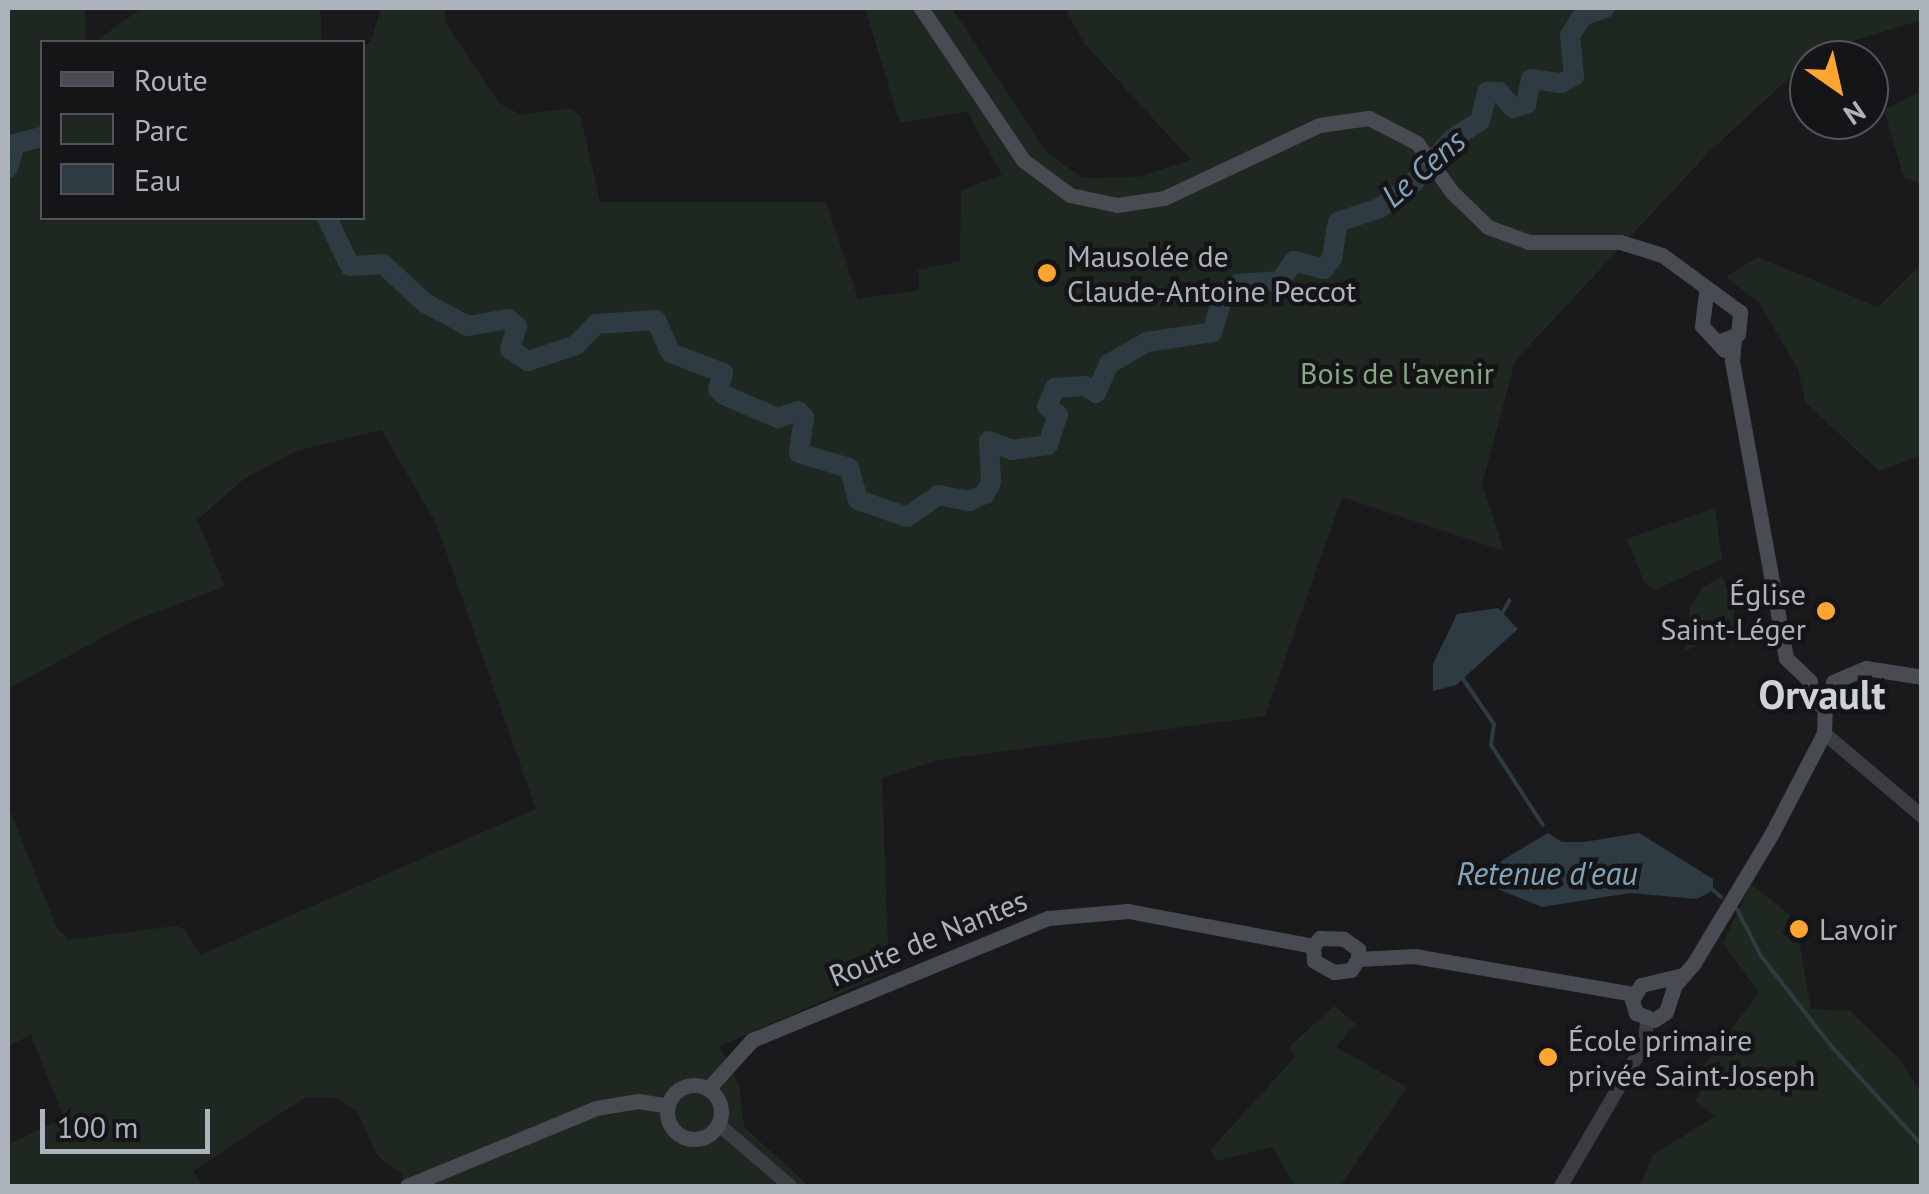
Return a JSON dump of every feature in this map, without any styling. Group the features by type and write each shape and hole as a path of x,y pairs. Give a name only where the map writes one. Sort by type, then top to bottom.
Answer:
{"main road":[{"path":"921,8 1023,160 1059,189 1098,203 1164,198 1345,118 1390,124 1424,151 1467,210 1498,232 1529,242 1645,246 1710,301 1740,312 1726,340 1786,658 1810,681"},
{"path":"1710,301 1702,326 1726,340"},
{"path":"1833,682 1866,668 1922,677"},
{"path":"1810,681 1822,676 1833,682"},
{"path":"1810,681 1806,698 1825,707"},
{"path":"1682,975 1658,984 1646,983 1633,994 1632,1007 1647,1020 1661,1017 1824,734 1825,707 1836,697 1833,682"},
{"name":"Route de Nantes","path":"708,1089 752,1040 1048,918 1128,911 1313,946"},
{"path":"1320,938 1344,939 1358,949 1358,959 1351,970 1334,972 1314,962 1313,946 1320,938"},
{"path":"1358,959 1414,956 1633,994"},
{"path":"1658,984 1669,998"},
{"path":"684,1088 708,1089 721,1108 718,1124 701,1138 686,1138 669,1122 668,1106 684,1088"},
{"path":"407,1186 596,1108 638,1101 668,1106"}],"street":[{"path":"1824,734 1922,816"},
{"path":"1561,1186 1645,1043 1647,1020"},
{"path":"718,1124 790,1186"}],"green space":[{"name":"Bois de l'avenir","path":"8,8 85,8 86,40 40,40 40,220 365,220 365,46 371,41 381,8 444,8 446,23 499,103 521,115 570,108 580,115 600,202 826,202 858,299 919,290 918,270 960,261 961,190 1002,175 967,111 900,123 865,8 952,8 1047,153 1083,178 1138,177 1191,160 1084,43 1065,8 1921,8 1921,20 1856,40 1789,40 1789,78 1708,153 1515,361 1482,484 1504,551 1342,497 1265,716 939,760 882,778 889,972 720,1046 739,1086 744,1127 809,1186 406,1186 401,1173 378,1156 357,1111 336,1098 306,1097 193,1171 203,1186 8,1186 8,1145 64,1117 31,1035 8,1046 8,805 57,928 69,940 175,926 185,929 200,955 536,809 436,523 381,430 296,451 244,479 197,520 225,586 131,622 8,689"},
{"path":"142,8 320,8 322,40 98,40"},
{"path":"1921,91 1921,183 1904,178 1889,127 1889,107"},
{"path":"1758,257 1878,307 1921,264 1920,456 1879,471 1805,402 1798,369 1759,303 1726,277"},
{"path":"1715,508 1722,559 1655,590 1644,582 1627,539"},
{"path":"1722,576 1740,627 1685,651 1690,608 1702,588"},
{"path":"1751,884 1790,915 1782,932 1800,946 1811,1009 1850,1011 1899,1058 1921,1093 1921,1186 1640,1186 1652,1156 1715,1116 1695,1101 1710,1077 1702,1068 1759,993 1723,943"},
{"path":"1334,1006 1356,1024 1336,1047 1407,1087 1340,1186 1295,1186 1272,1147 1216,1161 1211,1149 1295,1057 1290,1046"}],"water":[{"path":"1498,608 1518,629 1456,685 1433,691 1433,664 1457,614"},
{"name":"Retenue d'eau","path":"1548,833 1562,842 1584,842 1639,833 1713,879 1713,890 1697,899 1630,893 1542,907 1500,890 1486,870"}],"waterway":[{"name":"Le Cens","path":"328,220 350,266 383,264 425,303 468,326 508,319 517,326 510,349 528,361 576,345 596,324 656,320 671,353 723,373 718,389 724,395 778,418 798,411 804,417 799,453 849,468 858,500 907,517 938,495 969,501 985,494 991,482 989,441 1012,450 1048,445 1058,415 1047,406 1055,388 1085,386 1096,393 1109,364 1147,342 1212,332 1223,296 1238,284 1280,281 1294,261 1324,269 1332,258 1338,222 1380,208 1414,182 1452,139 1480,121 1487,92 1499,92 1513,108 1526,104 1531,79 1561,83 1574,76 1570,36 1582,16 1605,8"},
{"name":"Le Cens","path":"8,168 15,144 40,138"},
{"path":"1503,612 1509,601"},
{"path":"1463,679 1494,724 1491,745 1543,825"},
{"path":"1713,890 1721,897"},
{"path":"1737,909 1761,956 1833,1048 1922,1145"}],"place":[{"name":"Mausolée de Claude-Antoine Peccot","path":"1047,273"},
{"name":"Église Saint-Léger","path":"1826,611"},
{"name":"Lavoir","path":"1799,929"},
{"name":"École primaire privée Saint-Joseph","path":"1548,1057"}],"district":[{"name":"Orvault","path":"1822,694"}]}
